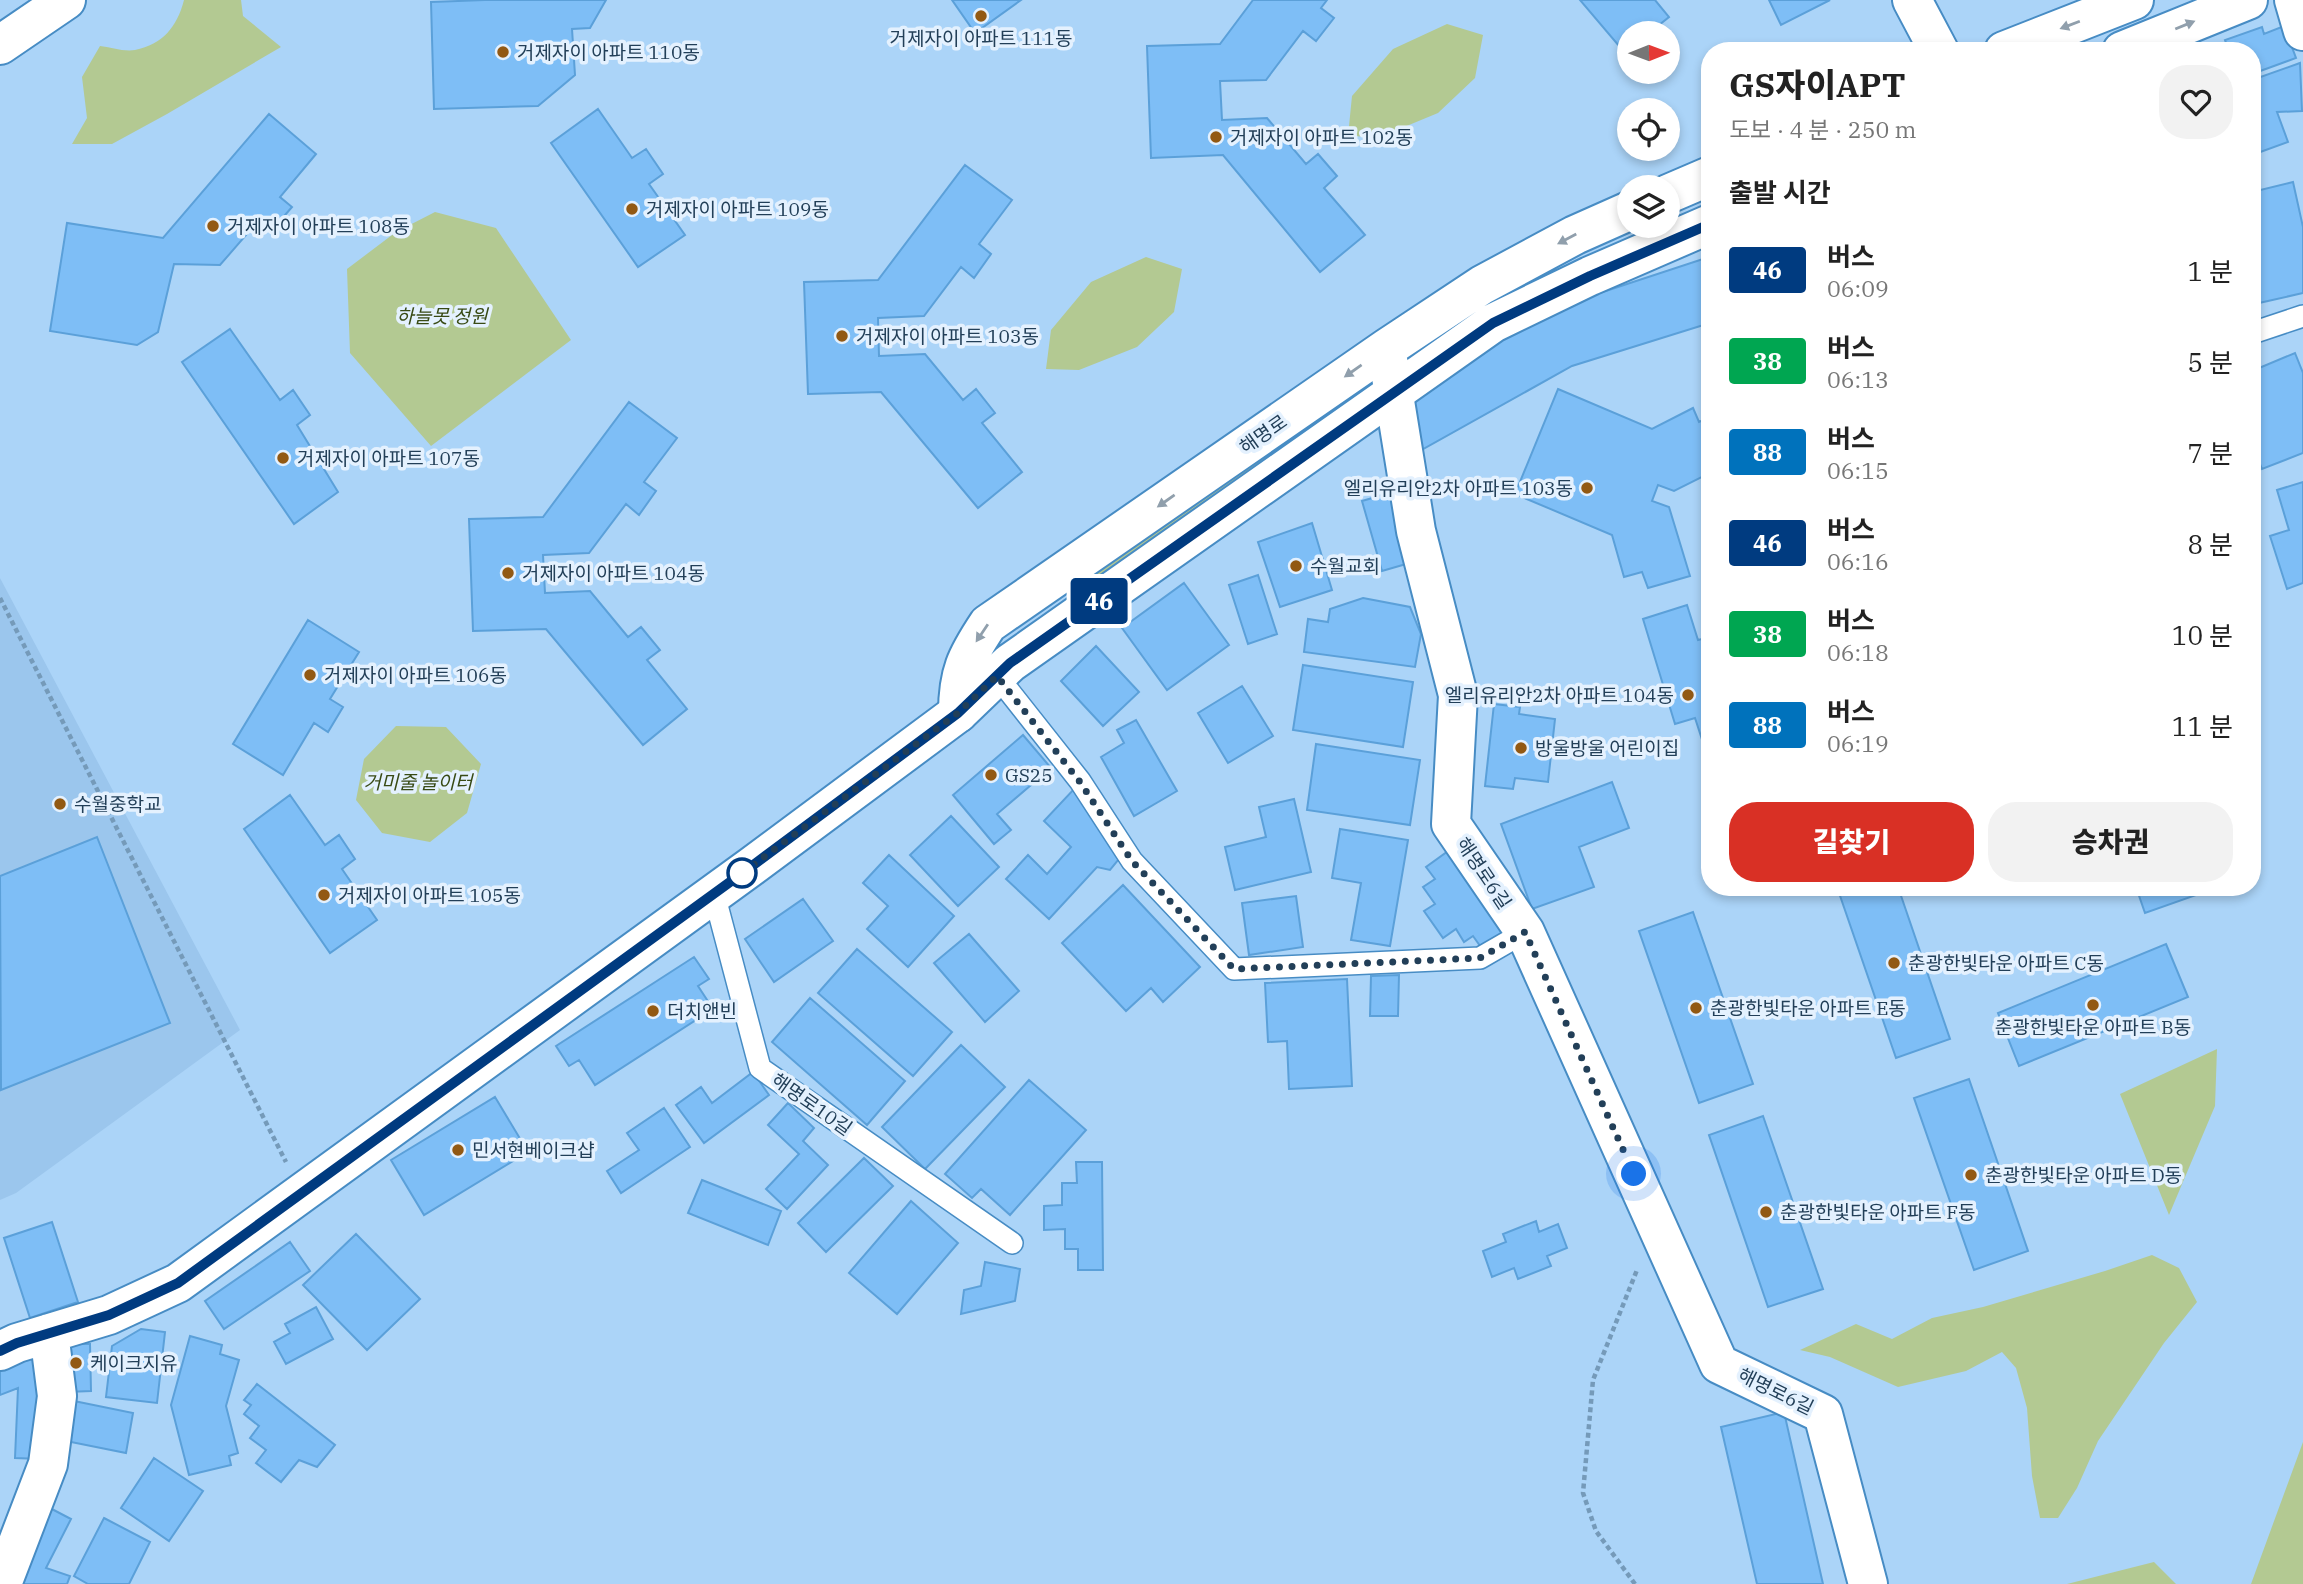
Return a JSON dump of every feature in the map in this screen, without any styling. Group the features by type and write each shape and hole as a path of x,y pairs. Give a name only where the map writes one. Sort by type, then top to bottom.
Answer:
{"street":[{"path":"0,46 66,0"},
{"path":"1912,0 1934,42"},
{"path":"2027,42 2134,0"},
{"path":"2144,42 2248,0"},
{"path":"2294,0 2303,31"},
{"path":"1680,189 1701,180"},
{"name":"해명로","path":"958,713 958,686 970,652 988,624 1482,285 1575,234 1617,216"},
{"path":"0,1351 17,1343 109,1315 178,1283 958,713 1010,663 1493,323 1590,276 1701,228"},
{"name":"해명로6길","path":"1387,348 1416,531 1458,695 1451,824 1525,932 1719,1364 1823,1414 1868,1584"},
{"path":"2,1584 48,1464 57,1396 49,1333"}],"lane":[{"path":"2261,330 2303,316"},
{"path":"997,676 1080,782 1132,861 1234,969 1480,958 1525,932"},
{"name":"해명로10길","path":"713,894 760,1068 1012,1243"}],"path":[{"path":"0,598 301,1193"},
{"path":"1635,1584 1596,1531 1583,1493 1592,1380 1656,1223"}],"shaded area":[{"name":"수월중학교","path":"0,578 240,1030 16,1193 0,1200"}],"green space":[{"path":"184,0 241,0 243,16 281,47 112,144 72,144 87,118 82,77 100,46 131,50 161,39 173,26"},
{"path":"1447,24 1483,35 1475,78 1438,113 1380,137 1348,136 1352,96 1393,49"},
{"name":"하늘못 정원","path":"435,212 496,228 571,340 431,446 350,353 347,269 396,232"},
{"path":"1146,257 1182,269 1174,312 1137,347 1079,370 1046,369 1051,330 1091,282"},
{"path":"1338,399 1346,411 1101,587 1092,576"},
{"name":"거미줄 놀이터","path":"396,726 446,727 481,764 467,813 430,842 382,833 356,800 364,759"},
{"path":"2217,1049 2215,1106 2169,1215 2120,1094"},
{"path":"2152,1255 2179,1268 2197,1302 2164,1343 2098,1441 2077,1488 2058,1518 2040,1518 2032,1476 2027,1408 2016,1368 2002,1352 1966,1371 1898,1387 1830,1357 1800,1350 1856,1324 1892,1339 1932,1318 1983,1307"},
{"path":"2303,1442 2303,1584 2251,1584"},
{"path":"2154,1562 2176,1584 2067,1584"}],"building":[{"name":"거제자이 아파트 110동","path":"606,0 590,28 572,29 575,75 538,106 434,109 431,2"},
{"name":"거제자이 아파트 111동","path":"952,0 1021,0 975,33"},
{"name":"거제자이 아파트 102동","path":"1253,0 1327,0 1321,8 1334,18 1316,41 1303,31 1266,80 1220,81 1222,120 1267,118 1306,164 1318,154 1337,176 1324,188 1365,235 1320,272 1223,155 1151,158 1147,46 1220,44"},
{"path":"1580,0 1655,0 1669,17 1664,21 1617,21 1617,44"},
{"path":"1769,0 1830,0 1781,25"},
{"path":"2284,26 2296,58 2261,71 2261,42 2225,40 2262,27 2264,34"},
{"path":"2300,63 2302,111 2277,112 2288,142 2261,152 2261,77"},
{"name":"거제자이 아파트 109동","path":"598,109 632,158 646,149 663,174 649,184 685,235 638,267 551,143"},
{"name":"거제자이 아파트 108동","path":"269,114 316,154 280,197 292,207 272,230 260,219 220,265 174,264 158,332 137,345 50,331 67,223 163,238"},
{"name":"거제자이 아파트 103동","path":"965,165 1012,200 979,244 991,254 974,278 961,267 924,316 878,318 879,356 925,354 963,400 976,389 995,413 982,423 1022,472 978,508 881,392 808,394 804,282 878,280"},
{"path":"2293,182 2303,227 2303,293 2261,303 2261,190"},
{"path":"1701,260 1701,326 1572,366 1416,453 1398,398 1551,309"},
{"name":"거제자이 아파트 107동","path":"230,329 280,400 293,390 310,415 297,425 338,492 294,524 182,362"},
{"path":"2295,353 2303,373 2303,453 2262,469 2261,466 2261,367"},
{"name":"엘리유리안2차 아파트 103동","path":"1558,389 1652,429 1693,408 1699,422 1701,421 1701,478 1674,491 1658,485 1652,501 1669,507 1690,576 1648,588 1642,572 1624,577 1612,535 1515,494"},
{"name":"거제자이 아파트 104동","path":"629,402 677,438 644,482 656,491 639,515 626,504 589,553 543,555 545,593 590,591 628,637 641,627 660,650 647,660 687,709 643,745 546,629 473,631 469,519 543,517"},
{"path":"2303,482 2303,583 2287,589 2270,536 2289,530 2277,490"},
{"path":"1393,492 1413,562 1382,571 1362,501"},
{"name":"수월교회","path":"1312,523 1332,590 1280,607 1258,542"},
{"path":"1258,575 1277,634 1248,644 1229,585"},
{"path":"1184,583 1229,645 1167,690 1122,628"},
{"path":"1363,598 1410,607 1421,634 1415,667 1304,652 1308,619 1328,622 1330,609"},
{"name":"엘리유리안2차 아파트 104동","path":"1687,605 1698,640 1701,639 1701,736 1695,718 1675,724 1643,619"},
{"name":"거제자이 아파트 106동","path":"308,620 359,652 330,699 343,707 328,732 314,723 283,775 233,744"},
{"path":"1096,646 1139,692 1103,726 1061,681"},
{"path":"1303,665 1413,682 1403,747 1293,730"},
{"path":"1242,686 1273,736 1228,763 1198,713"},
{"name":"방울방울 어린이집","path":"1494,704 1520,707 1519,714 1555,719 1548,782 1515,778 1513,789 1485,786"},
{"path":"1136,720 1177,791 1134,816 1101,757 1124,743 1117,730"},
{"path":"1023,735 1051,768 997,814 1011,830 994,844 953,795"},
{"path":"1316,744 1420,760 1410,825 1307,810"},
{"path":"1612,782 1629,828 1579,847 1594,887 1532,909 1501,824"},
{"path":"1074,789 1119,859 1110,870 1097,867 1049,919 1006,879 1028,855 1047,874 1071,847 1044,821"},
{"name":"거제자이 아파트 105동","path":"290,795 325,845 339,835 355,859 342,869 377,920 330,953 244,829"},
{"path":"1294,799 1311,872 1235,890 1225,847 1266,837 1259,807"},
{"path":"951,816 999,867 958,906 910,855"},
{"path":"1340,829 1408,840 1390,946 1351,940 1361,883 1332,878"},
{"path":"97,837 170,1023 1,1090 0,876"},
{"path":"1451,849 1508,931 1483,950 1473,936 1464,942 1456,929 1443,938 1424,911 1435,904 1423,887 1435,879 1426,867"},
{"path":"889,855 954,916 908,967 867,929 888,906 863,883"},
{"path":"1123,885 1200,967 1163,1002 1151,988 1126,1011 1062,943"},
{"path":"1296,896 1303,947 1249,955 1242,903"},
{"name":"춘광한빛타운 아파트 C동","path":"1840,896 1901,896 1950,1039 1896,1058"},
{"path":"2139,896 2193,896 2145,913"},
{"path":"803,899 833,941 774,982 745,939"},
{"name":"춘광한빛타운 아파트 E동","path":"1693,912 1753,1084 1699,1103 1639,931"},
{"path":"969,934 1019,991 985,1022 934,963"},
{"name":"춘광한빛타운 아파트 B동","path":"2166,944 2188,997 2019,1066 1998,1013"},
{"path":"857,949 952,1032 913,1076 818,993"},
{"path":"694,957 709,979 698,986 713,1009 595,1085 579,1060 569,1066 556,1046"},
{"path":"1399,975 1398,1016 1370,1016 1371,976"},
{"path":"1347,979 1352,1086 1289,1089 1287,1041 1268,1042 1265,983"},
{"path":"810,998 905,1081 867,1125 772,1042"},
{"path":"961,1045 1005,1087 925,1169 882,1127"},
{"path":"753,1072 769,1095 704,1143 676,1105 701,1087 712,1103"},
{"name":"춘광한빛타운 아파트 D동","path":"1969,1079 2028,1251 1974,1270 1914,1098"},
{"path":"1029,1080 1086,1130 1010,1215 981,1189 972,1198 945,1174"},
{"path":"495,1097 528,1152 424,1215 391,1160"},
{"path":"788,1103 814,1128 803,1141 828,1165 787,1209 766,1189 799,1154 768,1125"},
{"path":"664,1108 690,1147 621,1193 607,1171 639,1150 627,1133"},
{"name":"춘광한빛타운 아파트 F동","path":"1763,1116 1823,1289 1768,1307 1709,1135"},
{"path":"864,1158 893,1186 826,1252 798,1223"},
{"path":"1076,1162 1102,1162 1103,1270 1078,1270 1078,1249 1065,1249 1065,1229 1044,1230 1044,1206 1062,1205 1062,1183 1077,1183"},
{"path":"702,1180 781,1211 768,1245 688,1213"},
{"path":"911,1201 958,1243 897,1314 849,1273"},
{"path":"1536,1221 1539,1232 1558,1224 1567,1248 1547,1256 1551,1266 1518,1279 1514,1268 1492,1277 1483,1251 1506,1242 1503,1234"},
{"path":"52,1222 78,1302 30,1318 4,1238"},
{"path":"356,1234 420,1299 367,1350 303,1285"},
{"path":"290,1242 310,1271 224,1329 205,1301"},
{"path":"985,1262 1020,1269 1015,1301 961,1314 964,1290 981,1286"},
{"path":"316,1307 333,1339 286,1364 274,1342 290,1333 285,1324"},
{"path":"141,1329 165,1332 157,1403 106,1397 112,1346"},
{"path":"190,1336 222,1345 220,1354 239,1360 226,1406 238,1453 229,1456 231,1465 189,1475 171,1405"},
{"path":"66,1344 90,1344 91,1391 67,1392"},
{"path":"43,1350 40,1459 15,1458 18,1388 0,1395 0,1369"},
{"path":"257,1384 335,1445 317,1467 299,1460 281,1482 256,1463 266,1450 250,1438 259,1426 244,1414 251,1405 244,1400"},
{"path":"74,1401 133,1413 126,1453 66,1441"},
{"path":"1784,1412 1823,1584 1757,1584 1721,1427"},
{"path":"154,1458 203,1491 169,1541 121,1508"},
{"path":"48,1507 71,1519 46,1568 70,1576 67,1584 8,1584"},
{"path":"104,1518 150,1542 129,1584 88,1584 74,1576"}],"bus line":[{"name":"46","path":"0,1351 17,1343 109,1315 178,1283 958,713 1010,663 1493,323 1590,276 1701,228"}],"place":[{"name":"거제자이 아파트 111동","path":"981,16"},
{"name":"거제자이 아파트 110동","path":"503,52"},
{"name":"거제자이 아파트 102동","path":"1216,137"},
{"name":"거제자이 아파트 109동","path":"632,209"},
{"name":"거제자이 아파트 108동","path":"213,226"},
{"name":"거제자이 아파트 103동","path":"842,336"},
{"name":"거제자이 아파트 107동","path":"283,458"},
{"name":"엘리유리안2차 아파트 103동","path":"1587,488"},
{"name":"수월교회","path":"1296,566"},
{"name":"거제자이 아파트 104동","path":"508,573"},
{"name":"거제자이 아파트 106동","path":"310,675"},
{"name":"엘리유리안2차 아파트 104동","path":"1688,695"},
{"name":"방울방울 어린이집","path":"1521,748"},
{"name":"GS25","path":"991,775"},
{"name":"수월중학교","path":"60,804"},
{"name":"거제자이 아파트 105동","path":"324,895"},
{"name":"춘광한빛타운 아파트 C동","path":"1894,963"},
{"name":"춘광한빛타운 아파트 B동","path":"2093,1005"},
{"name":"춘광한빛타운 아파트 E동","path":"1696,1008"},
{"name":"더치앤빈","path":"653,1011"},
{"name":"민서현베이크샵","path":"458,1150"},
{"name":"춘광한빛타운 아파트 D동","path":"1971,1175"},
{"name":"춘광한빛타운 아파트 F동","path":"1766,1212"},
{"name":"케이크지유","path":"76,1363"}],"route":[{"path":"742,873 733,880 958,713 997,676 1080,782 1132,861 1234,969 1480,958 1525,932 1634,1174"}]}
